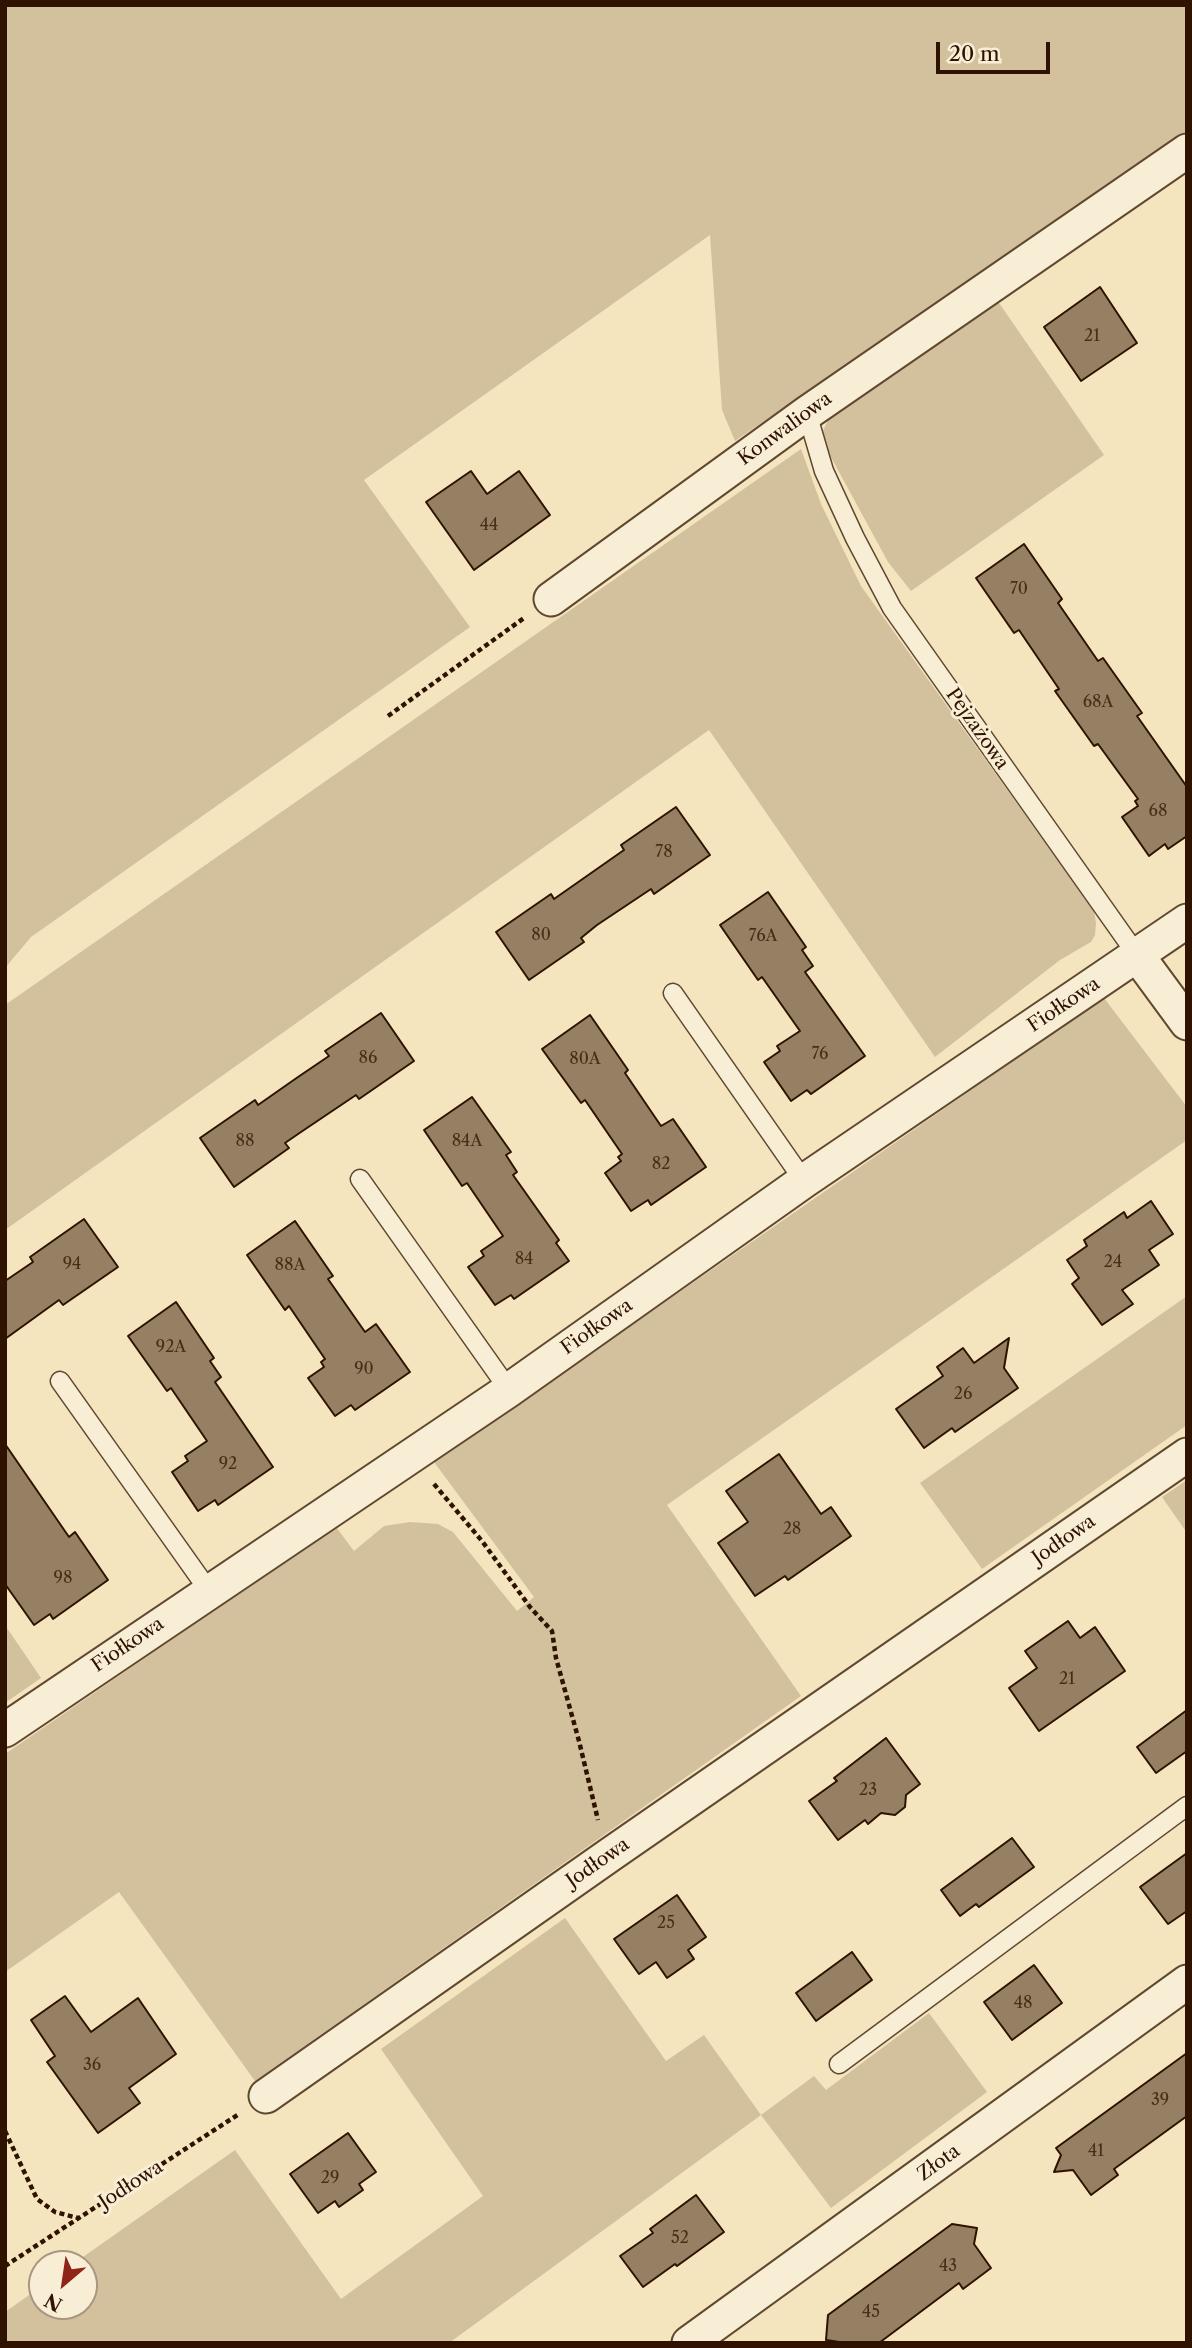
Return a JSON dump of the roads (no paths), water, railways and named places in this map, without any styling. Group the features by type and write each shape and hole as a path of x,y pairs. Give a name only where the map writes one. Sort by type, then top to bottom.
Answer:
{"street":[{"name":"Konwaliowa","path":"551,598 807,413 1187,151"},
{"name":"Fiołkowa","path":"5,1730 509,1390 804,1181 1187,920"},
{"name":"Pejzażowa","path":"1137,955 1187,1023"},
{"name":"Jodłowa","path":"266,2096 1187,1455"},
{"name":"Złota","path":"689,2343 1187,1982"}],"lane":[{"name":"Pejzażowa","path":"807,413 824,471 892,608 1137,955"},
{"path":"673,993 804,1181"},
{"path":"360,1180 509,1390"},
{"path":"60,1381 209,1591"},
{"path":"839,2064 1187,1806"}]}
